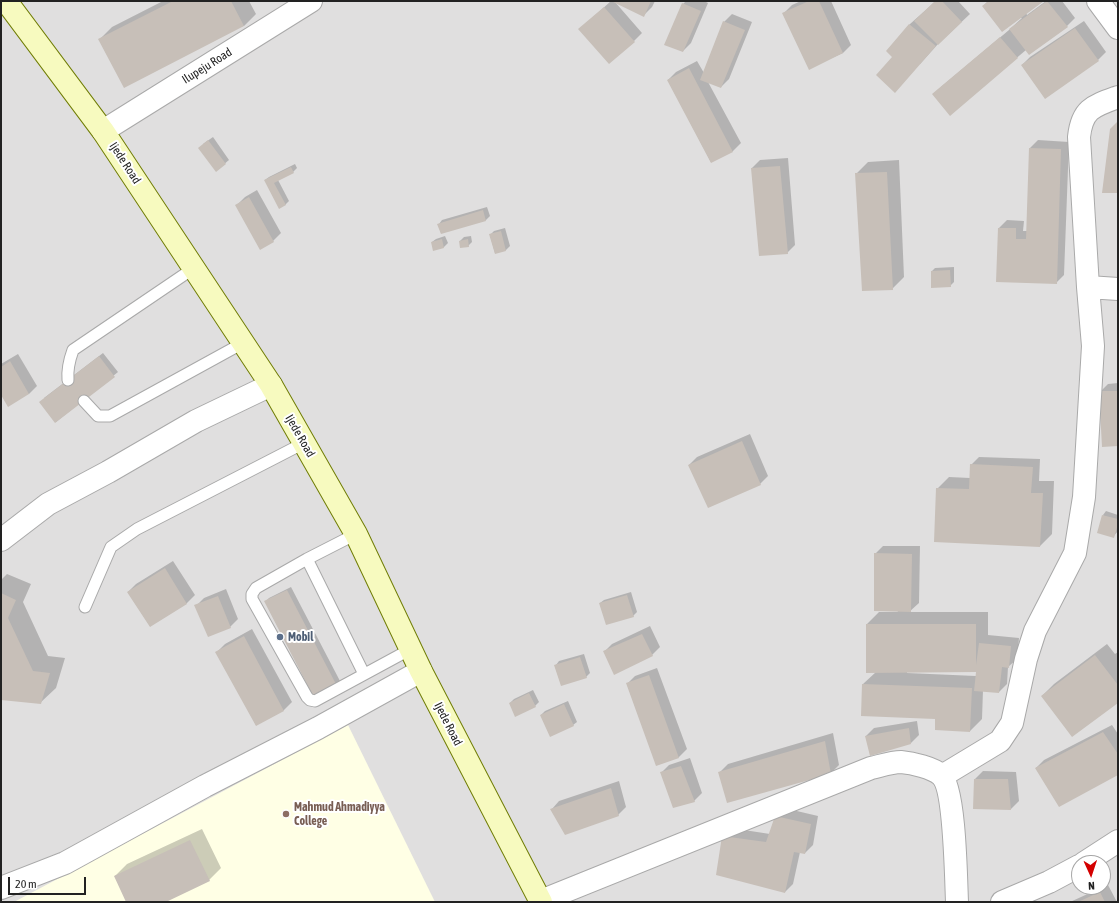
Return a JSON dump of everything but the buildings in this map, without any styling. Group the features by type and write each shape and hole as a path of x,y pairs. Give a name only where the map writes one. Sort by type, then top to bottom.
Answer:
{"main road":[{"name":"Ijede Road","path":"6,1 103,131 271,385 356,534 421,671 541,902"}],"street":[{"name":"Ilupeju Road","path":"103,131 311,1"},
{"path":"1098,1 1118,28"},
{"path":"942,776 1000,741 1012,723 1026,659 1035,630 1075,553 1084,497 1093,346 1079,137 1080,124 1088,111 1103,102 1118,97"},
{"path":"1088,287 1118,289"},
{"path":"1,540 48,504 108,472 196,421 271,385"},
{"path":"1,888 65,863 205,786 318,728 421,671"},
{"path":"541,902 871,768 901,762 930,768 942,776 947,786 952,812 957,902"},
{"path":"1096,855 1118,841"},
{"path":"1002,902 1049,882 1071,870"}],"lane":[{"path":"68,380 67,370 74,350 194,268"},
{"path":"84,401 98,416 110,416 243,343"},
{"path":"85,607 111,547 138,529 304,443"},
{"path":"356,534 306,559 256,588 252,594 252,599 310,700 315,701 411,649"},
{"path":"306,559 364,674"}],"shaded area":[{"path":"1,1 1118,1 1118,902 1,902"},
{"name":"Mahmud Ahmadiyya College","path":"348,725 435,902 14,902"}],"place":[{"name":"Mobil","path":"280,637"},
{"name":"Mahmud Ahmadiyya College","path":"286,814"}]}
